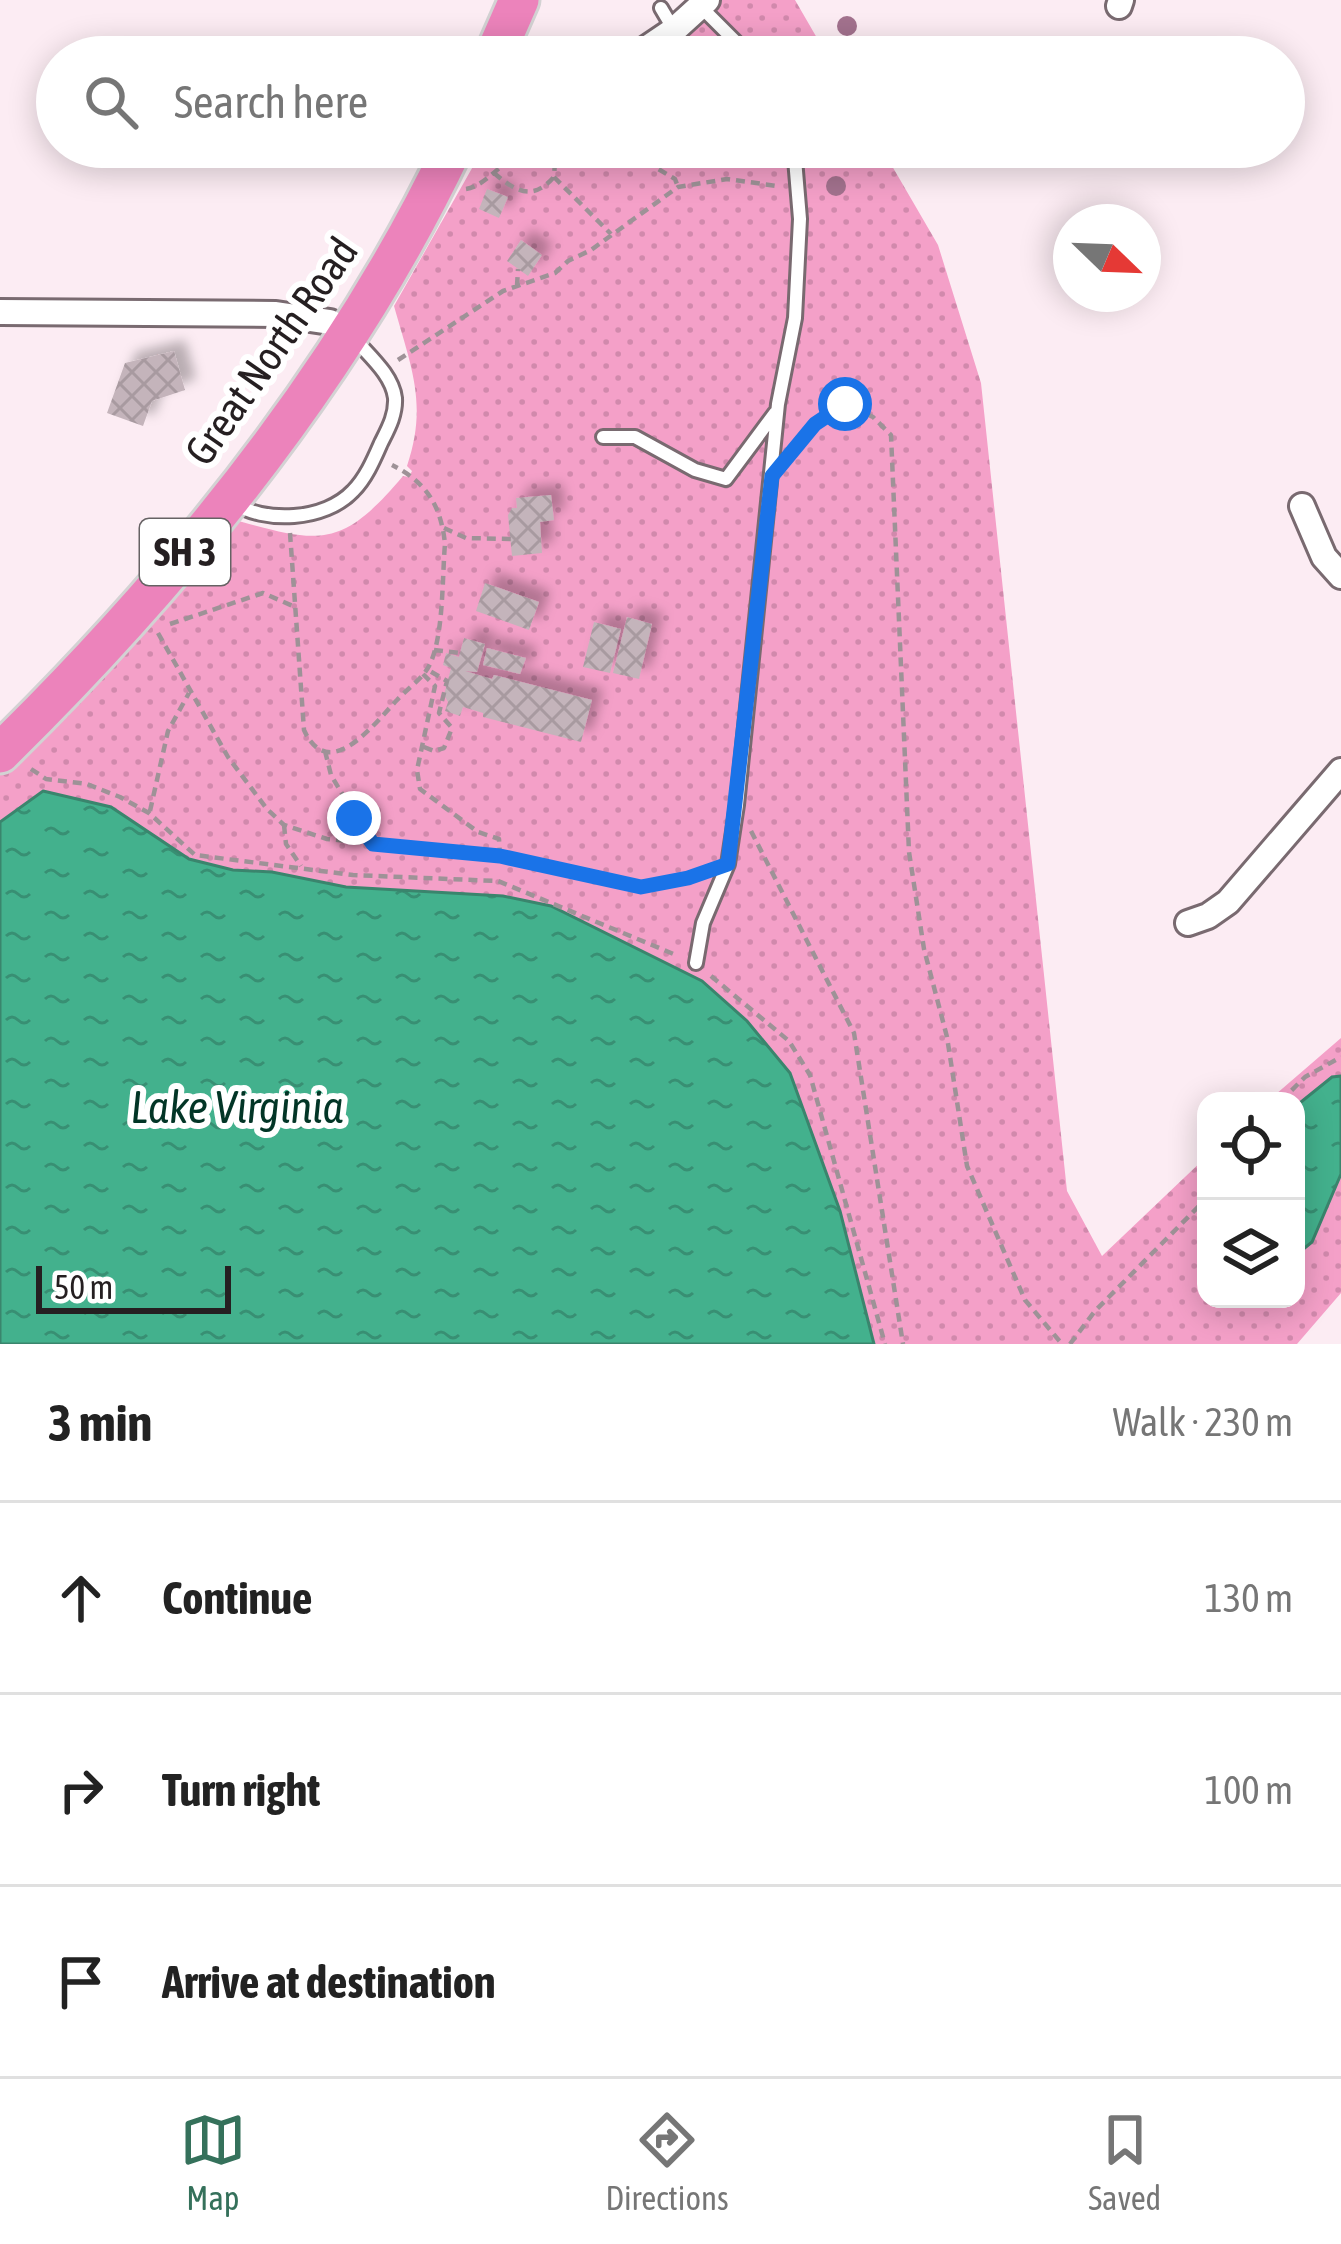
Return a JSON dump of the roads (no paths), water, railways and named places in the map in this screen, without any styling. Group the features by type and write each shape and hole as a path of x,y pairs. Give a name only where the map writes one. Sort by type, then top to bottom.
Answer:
{"highway":[{"path":"503,36 519,0"},
{"name":"Great North Road","path":"16,761 148,622 228,499 349,332 403,246 442,168"}],"street":[{"path":"653,36 668,19 704,4"},
{"path":"0,312 276,314 330,322 349,332"},
{"path":"1302,506 1324,557 1341,577"},
{"path":"1188,923 1228,902 1341,771"}],"lane":[{"path":"704,4 732,36"},
{"path":"696,963 704,923 728,864 737,805 778,409 800,264 795,168"},
{"path":"228,499 251,515 277,515 320,510 357,488 393,417 395,396 383,370 349,332"},
{"path":"603,437 635,437 695,470 726,479 778,409"}],"water":[{"name":"Lake Virginia","path":"43,791 111,807 189,859 233,870 272,872 346,887 503,896 551,906 702,981 747,1021 790,1073 840,1211 874,1344 0,1344 0,822"},
{"path":"1341,1076 1341,1174 1312,1242 1305,1248 1305,1099 1332,1077"}]}
